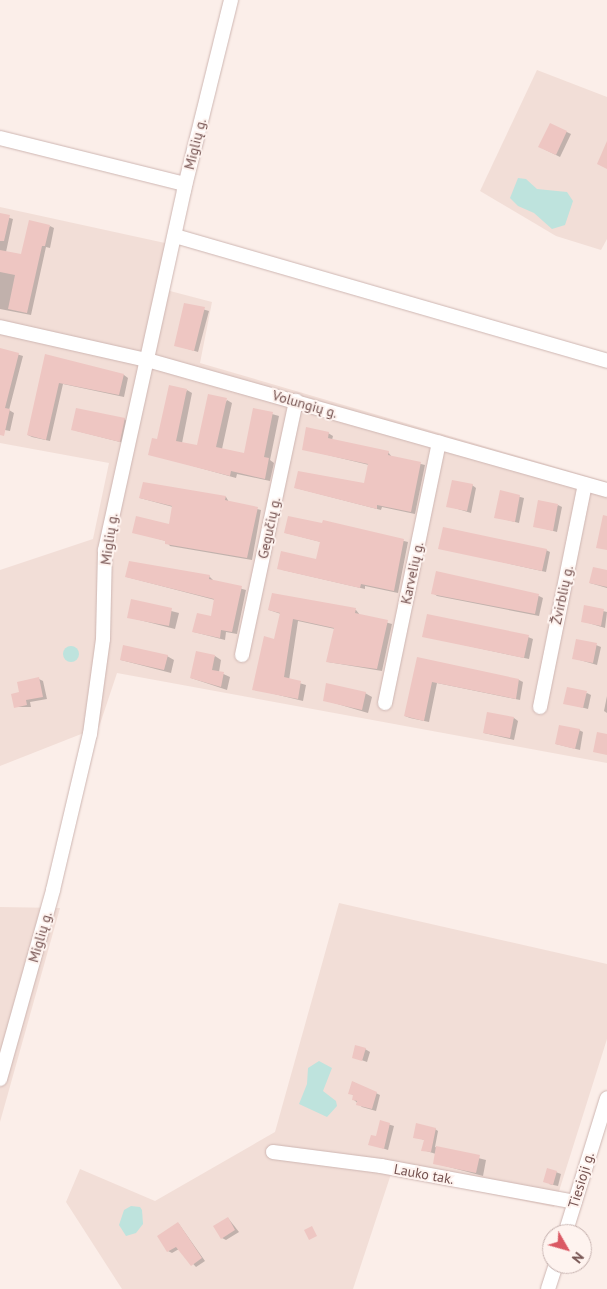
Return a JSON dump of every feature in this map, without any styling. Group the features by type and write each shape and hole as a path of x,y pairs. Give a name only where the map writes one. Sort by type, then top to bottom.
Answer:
{"street":[{"name":"Miglių g.","path":"0,1079 54,890 90,734 104,639 105,550 185,184 231,0"},
{"path":"0,138 185,184"},
{"path":"175,236 607,361"},
{"name":"Volungių g.","path":"0,327 147,360 607,490"},
{"name":"Gegučių g.","path":"242,655 296,401"},
{"name":"Karvelių g.","path":"385,703 438,443"},
{"name":"Žvirblių g.","path":"540,707 585,484"},
{"name":"Tiesioji g.","path":"568,1224 607,1098"},
{"name":"Lauko tak.","path":"274,1152 381,1166 574,1202"},
{"path":"548,1289 553,1274"}],"shaded area":[{"path":"537,70 607,97 607,239 601,250 556,236 480,191"},
{"path":"0,207 165,243 170,291 212,302 200,363 607,482 607,763 117,673 99,727 0,766 0,570 93,539 109,463 0,443"},
{"path":"339,903 607,964 607,1039 554,1207 391,1174 353,1289 122,1289 66,1202 80,1169 155,1201 275,1132"},
{"path":"0,907 60,908 0,1122"}],"water":[{"path":"518,178 526,179 537,189 567,192 573,201 565,225 552,229 534,213 518,206 510,198"},
{"path":"68,646 74,646 79,651 77,660 68,662 63,657 63,651"},
{"path":"319,1061 332,1068 323,1091 336,1101 337,1106 327,1117 299,1104 307,1084 308,1068"},
{"path":"131,1206 140,1207 142,1210 143,1224 136,1233 126,1236 119,1225 124,1210"}],"building":[{"path":"550,123 567,131 556,155 538,147"},
{"path":"607,141 607,169 597,164"},
{"path":"0,213 10,215 4,241 0,241"},
{"path":"29,220 50,225 45,246 42,246 27,313 8,309 15,275 0,272 0,250 21,254"},
{"path":"184,303 205,307 194,351 174,346"},
{"path":"0,348 19,353 5,408 10,409 4,436 0,435"},
{"path":"45,354 124,374 119,395 59,383 46,440 27,435"},
{"path":"169,385 187,389 176,441 197,445 208,394 227,398 216,447 244,453 253,408 273,412 264,457 269,458 265,479 231,471 230,476 148,455 152,438 157,439"},
{"path":"76,408 125,418 120,442 71,430"},
{"path":"306,427 329,432 328,438 389,451 388,455 421,462 411,512 377,505 377,509 294,488 298,471 364,483 368,464 302,450"},
{"path":"452,480 473,484 467,511 446,507"},
{"path":"143,482 226,496 225,500 258,507 247,558 165,544 165,541 132,533 136,516 169,524 172,506 139,498"},
{"path":"500,490 520,495 515,522 494,518"},
{"path":"538,500 558,504 553,531 533,527"},
{"path":"603,515 607,516 607,550 596,548"},
{"path":"288,516 322,523 323,520 404,539 394,591 361,584 360,588 277,569 281,551 316,559 320,542 284,533"},
{"path":"443,527 547,549 542,571 438,549"},
{"path":"129,561 210,575 209,579 242,586 232,632 221,630 220,638 192,632 197,613 211,616 214,599 125,577"},
{"path":"593,567 607,570 607,587 589,583"},
{"path":"436,571 539,594 535,614 431,594"},
{"path":"272,593 356,608 355,613 388,620 377,669 326,662 334,628 293,619 284,677 301,681 298,699 252,690 264,636 274,639 280,613 268,610"},
{"path":"131,599 172,608 169,626 127,618"},
{"path":"584,605 604,609 601,626 581,622"},
{"path":"427,614 529,635 524,658 422,637"},
{"path":"576,639 597,643 593,663 572,659"},
{"path":"123,645 168,655 164,670 120,660"},
{"path":"196,651 215,655 212,670 224,672 221,687 190,678"},
{"path":"417,657 519,679 516,699 432,682 424,721 404,716"},
{"path":"39,677 43,697 26,700 27,705 14,708 11,694 19,692 17,682"},
{"path":"326,683 366,692 362,710 323,701"},
{"path":"567,687 587,691 583,708 563,704"},
{"path":"487,712 514,717 510,738 483,733"},
{"path":"559,725 580,729 575,749 555,744"},
{"path":"597,732 607,734 607,755 593,752"},
{"path":"355,1045 366,1048 362,1061 352,1058"},
{"path":"352,1081 377,1092 372,1109 356,1105 357,1101 352,1100 353,1095 348,1094"},
{"path":"380,1120 390,1123 384,1149 368,1145 371,1135 376,1136"},
{"path":"416,1123 436,1128 431,1152 421,1151 424,1140 413,1138"},
{"path":"436,1146 480,1155 476,1173 433,1164"},
{"path":"547,1168 557,1171 553,1185 543,1182"},
{"path":"228,1217 235,1230 221,1239 213,1226"},
{"path":"178,1222 202,1258 191,1266 176,1247 167,1252 157,1236"},
{"path":"312,1226 317,1236 309,1240 304,1230"}]}
